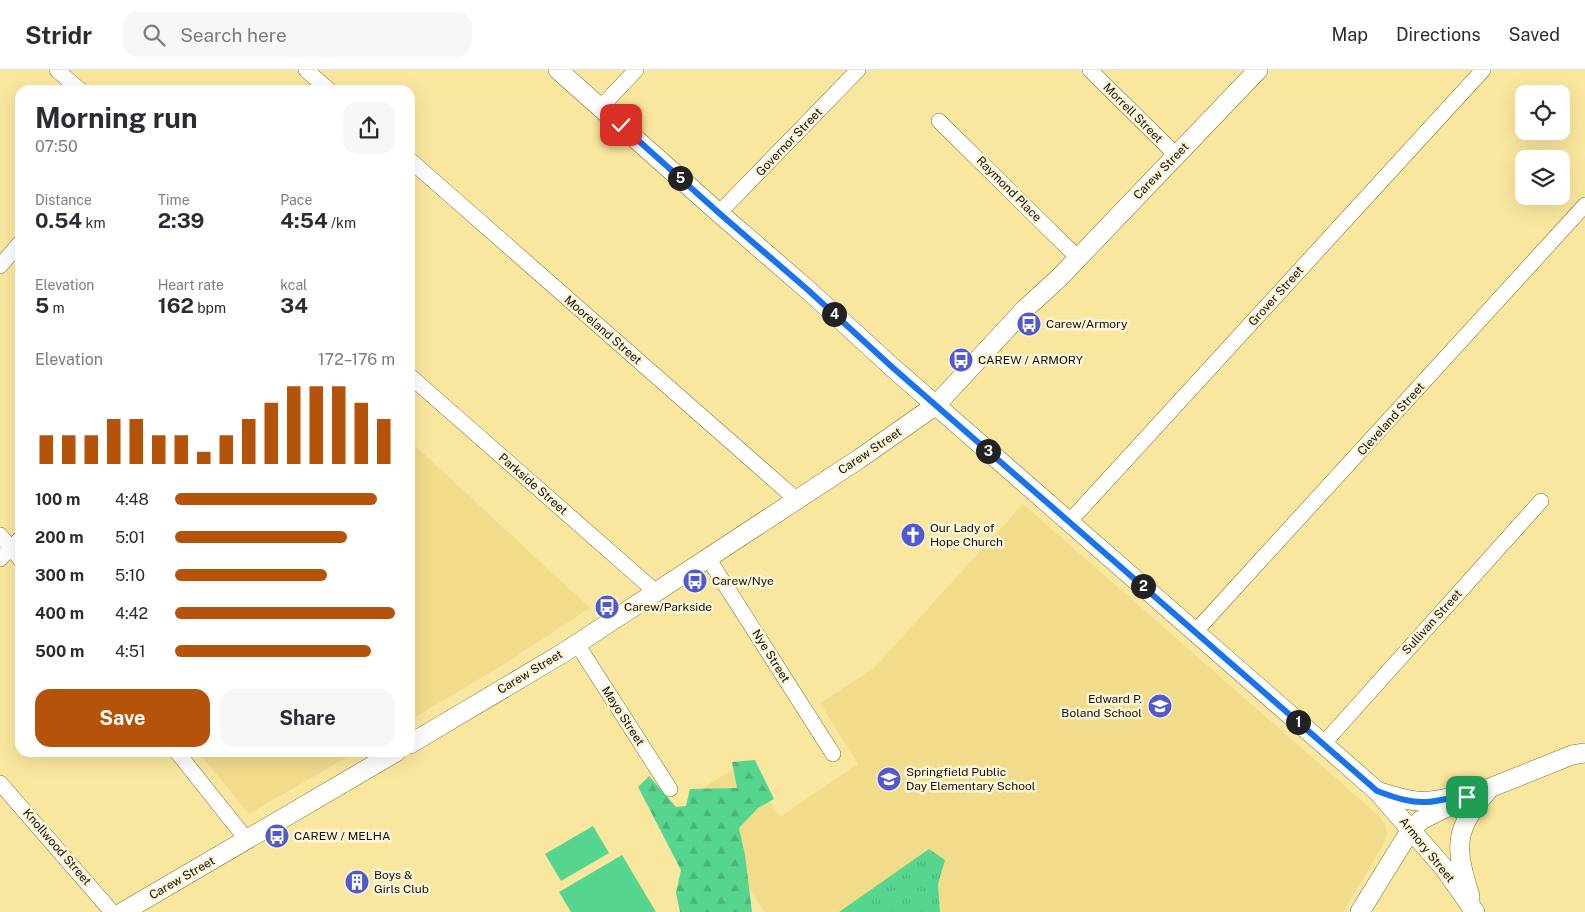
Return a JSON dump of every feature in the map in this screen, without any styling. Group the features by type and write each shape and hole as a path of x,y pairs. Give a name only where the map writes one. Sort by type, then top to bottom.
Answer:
{"main road":[{"name":"Armory Street","path":"558,70 936,405 1377,791 1444,868 1475,912"},
{"name":"Carew Street","path":"415,741 577,644 859,459 936,405 1025,309 1078,258 1258,70"},
{"path":"1360,912 1411,830 1421,820 1471,795 1581,752"},
{"name":"Carew Street","path":"123,912 388,757"},
{"path":"1475,912 1460,864 1459,843 1462,829 1470,813 1490,788"},
{"name":"Armory Street","path":"1377,791 1413,802 1428,802 1454,796 1471,795"}],"street":[{"path":"57,70 74,85"},
{"path":"306,70 324,85"},
{"path":"600,108 636,70"},
{"name":"Governor Street","path":"719,213 858,70"},
{"name":"Morrell Street","path":"1090,70 1176,155"},
{"name":"Grover Street","path":"1069,522 1483,70"},
{"name":"Raymond Place","path":"939,121 1078,258"},
{"name":"Mooreland Street","path":"415,164 797,500"},
{"name":"Cleveland Street","path":"1195,632 1585,205"},
{"path":"0,266 15,249"},
{"name":"Parkside Street","path":"415,380 656,592"},
{"name":"Sullivan Street","path":"1324,743 1541,501"},
{"path":"0,535 15,547"},
{"path":"0,559 15,550"},
{"name":"Nye Street","path":"708,558 833,754"},
{"name":"Mayo Street","path":"577,644 670,789"},
{"path":"181,757 247,840"},
{"name":"Knollwood Street","path":"0,783 112,912"}],"shaded area":[{"path":"415,446 590,608 503,665 415,717"},
{"path":"1023,504 1379,816 1386,826 1387,835 1382,847 1343,912 764,912 691,795 745,762 780,817 858,764 820,703 874,668"},
{"path":"202,757 347,757 249,814"}],"green space":[{"path":"755,760 774,799 758,808 739,828 745,855 752,912 680,912 676,893 681,870 638,787 649,776 676,807 686,806 690,789 737,788 732,762"},
{"path":"593,826 609,853 561,881 545,854"},
{"path":"929,849 945,860 938,884 940,912 839,912"},
{"path":"622,855 656,912 571,912 559,892"}],"place":[{"name":"Carew/Armory","path":"1029,324"},
{"name":"CAREW / ARMORY","path":"961,360"},
{"name":"Our Lady of Hope Church","path":"913,535"},
{"name":"Carew/Nye","path":"695,581"},
{"name":"Carew/Parkside","path":"607,607"},
{"name":"Edward P. Boland School","path":"1160,706"},
{"name":"Springfield Public Day Elementary School","path":"889,779"},
{"name":"CAREW / MELHA","path":"277,836"},
{"name":"Boys & Girls Club","path":"357,882"}],"route":[{"path":"621,125 892,367 1377,791 1413,802 1428,802 1454,796 1471,795 1467,797"}]}
